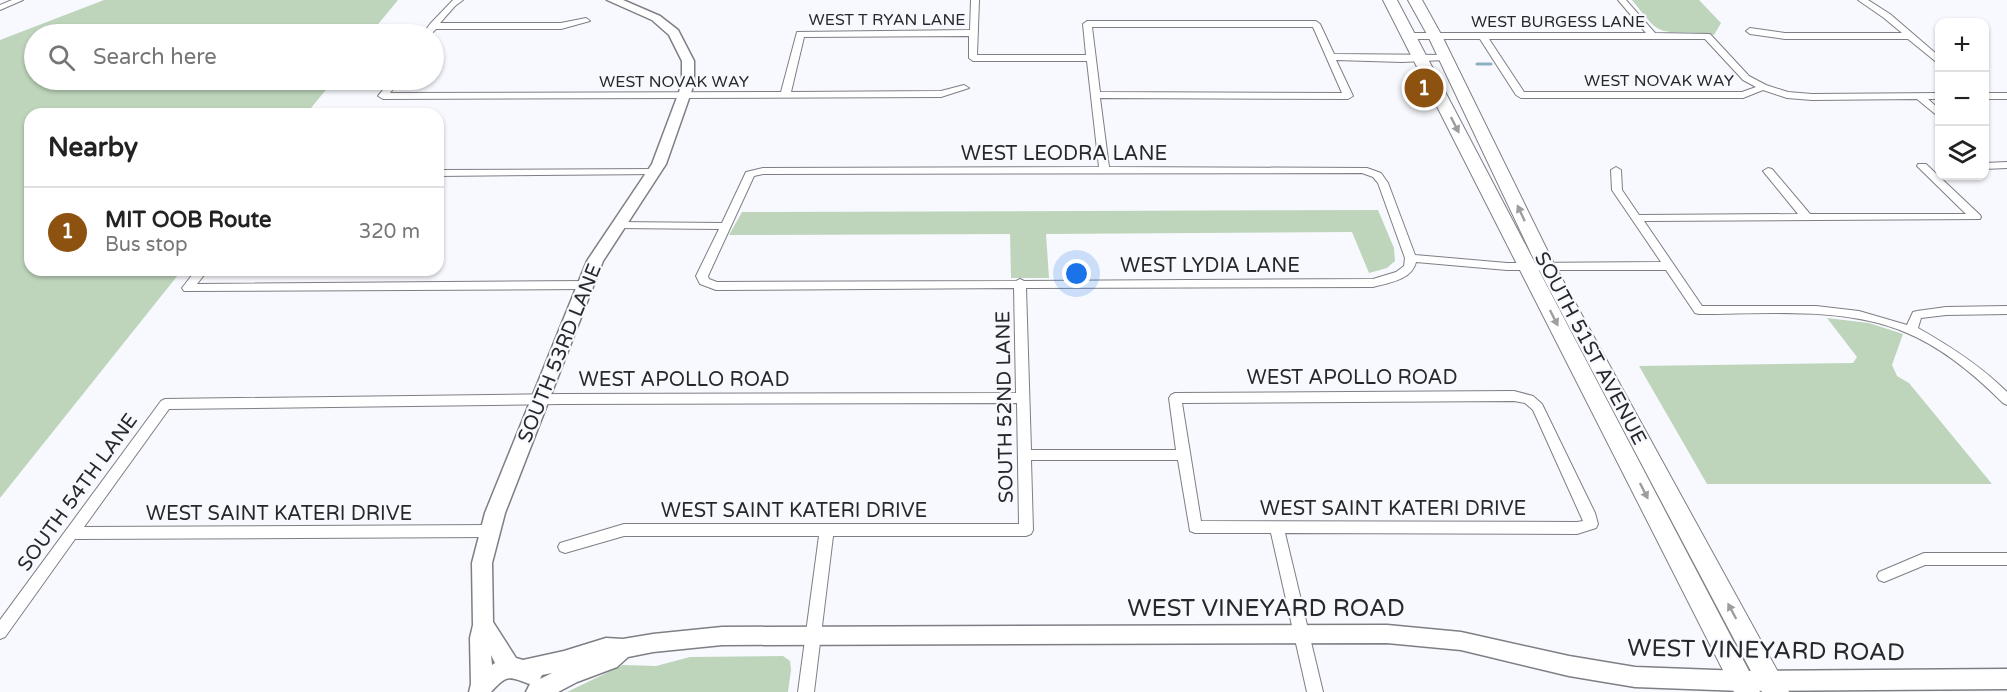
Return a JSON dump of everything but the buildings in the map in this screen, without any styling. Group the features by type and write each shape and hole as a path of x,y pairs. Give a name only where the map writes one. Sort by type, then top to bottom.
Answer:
{"main road":[{"name":"SOUTH 51ST AVENUE","path":"1390,0 1419,57 1536,266 1759,687"},
{"name":"SOUTH 51ST AVENUE","path":"1415,0 1445,57 1536,266 1759,687"}],"street":[{"path":"0,8 19,0"},
{"path":"435,24 452,4 459,0"},
{"name":"SOUTH 53RD LANE","path":"480,690 480,638 483,625 482,576 489,531 586,285 602,250 655,172 684,96 689,68 686,54 674,33 656,18 613,0"},
{"path":"975,0 973,58 1091,58"},
{"path":"1622,0 1653,36"},
{"path":"1862,0 1887,16 1935,58"},
{"path":"444,26 561,26 586,21"},
{"path":"1096,94 1348,96 1316,24 1087,24 1104,171"},
{"path":"1750,31 1785,36 1909,36"},
{"name":"WEST T RYAN LANE","path":"785,96 800,34 974,33"},
{"name":"WEST BURGESS LANE","path":"1408,36 1707,36 1746,78 1763,87"},
{"name":"WEST NOVAK WAY","path":"1483,36 1521,95 1743,95 1763,87 1787,95 1812,97 1935,96"},
{"path":"1331,57 1379,60 1445,57"},
{"name":"WEST NOVAK WAY","path":"388,90 383,96 941,94 964,88"},
{"path":"1919,96 1935,110"},
{"path":"1989,96 2007,96"},
{"path":"1990,166 2007,165"},
{"path":"1935,166 1922,166 1935,178"},
{"name":"WEST LEODRA LANE","path":"724,226 750,174 763,171 1363,170 1377,174 1411,258"},
{"path":"1616,170 1617,190 1699,310 1816,310 1860,315 1911,330 1955,355 1987,378 2007,400"},
{"path":"1768,171 1807,218"},
{"path":"444,173 655,172"},
{"path":"1635,218 1976,217 1937,180"},
{"path":"618,225 724,226"},
{"name":"WEST LYDIA LANE","path":"724,226 702,276 704,281 716,286 1373,283 1400,275 1409,268 1411,258"},
{"path":"1411,258 1450,264 1668,266"},
{"path":"197,276 188,288 586,285"},
{"name":"SOUTH 52ND LANE","path":"1020,283 1026,530"},
{"path":"1911,330 1917,315 1946,311 2007,310"},
{"name":"WEST APOLLO ROAD","path":"1183,455 1175,398 1514,396 1529,399 1538,407 1590,524"},
{"name":"WEST APOLLO ROAD","path":"165,404 540,399 1023,398"},
{"name":"SOUTH 54TH LANE","path":"0,632 165,404"},
{"path":"1024,455 1183,455"},
{"name":"WEST SAINT KATERI DRIVE","path":"1183,455 1195,527 1577,528 1590,524"},
{"path":"1277,527 1315,692"},
{"name":"WEST SAINT KATERI DRIVE","path":"565,547 624,530 1026,530"},
{"path":"806,692 827,530"},
{"name":"WEST SAINT KATERI DRIVE","path":"70,533 489,531"},
{"path":"1884,576 1924,559 2007,559"},
{"path":"483,625 494,637 500,654 534,679 535,692 569,675 609,660 623,649"},
{"name":"WEST VINEYARD ROAD","path":"518,668 564,661 606,647 623,649 653,643 722,636 1302,634 1420,635 1461,641 1603,673 1759,687 2007,679"},
{"name":"SOUTH 53RD LANE","path":"480,690 495,673 518,668"}],"green space":[{"path":"104,0 398,0 378,24 42,24"},
{"path":"1632,0 1699,0 1721,23 1714,35 1663,30 1650,22"},
{"path":"24,31 24,90 326,90 311,108 24,108 24,276 177,276 0,498 0,40"},
{"path":"1378,210 1394,248 1395,261 1387,268 1369,273 1352,232 1046,234 1049,278 1011,278 1010,234 729,235 742,212"},
{"path":"1827,318 1869,323 1903,334 1892,365 1897,376 1909,383 1992,484 1707,484 1639,366 1853,363 1857,357"},
{"path":"783,656 790,661 788,692 567,692 623,665 656,666 690,657"}],"waterway":[{"path":"1477,64 1491,64"}],"place":[{"name":"MIT OOB Route","path":"1424,88"}]}
